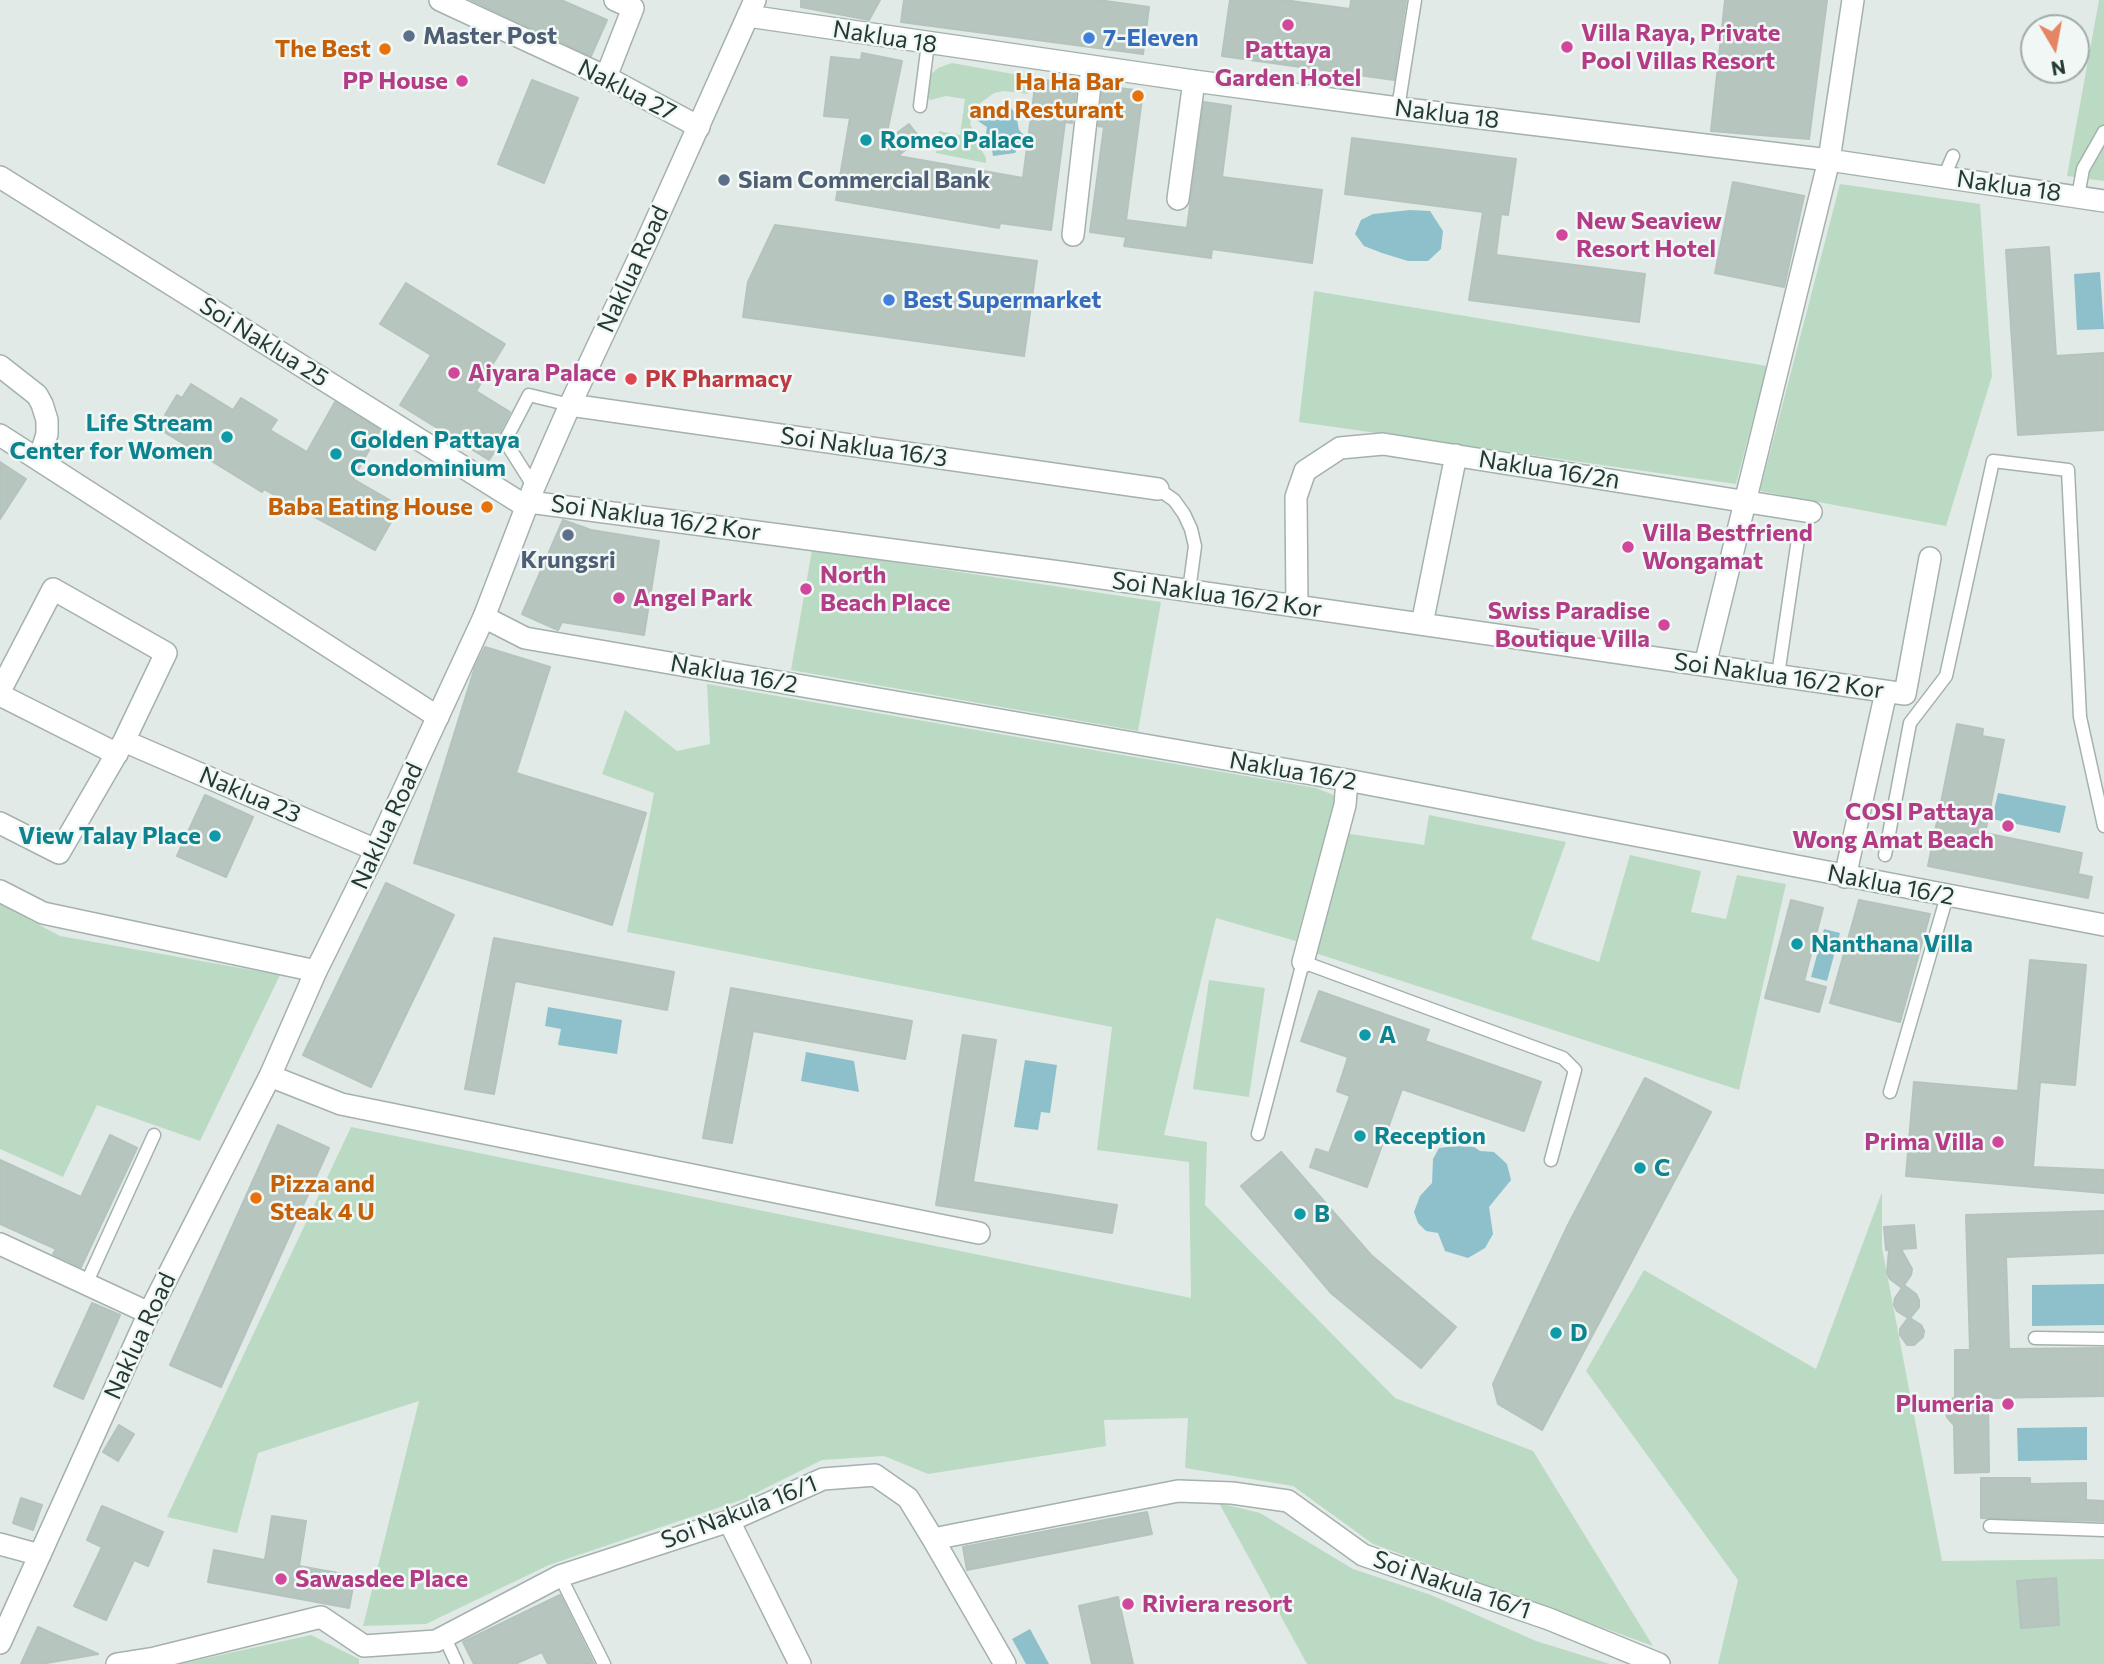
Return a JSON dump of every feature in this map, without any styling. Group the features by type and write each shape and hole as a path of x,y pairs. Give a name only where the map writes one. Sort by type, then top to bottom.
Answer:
{"street":[{"name":"Naklua 27","path":"440,0 606,77 699,127"},
{"path":"606,77 633,8 615,0"},
{"path":"1705,664 1829,160 1853,0"},
{"name":"Naklua 18","path":"752,8 928,43 1092,67 1398,108 1829,160 2104,201"},
{"name":"Naklua Road","path":"0,1643 149,1313 270,1076 316,971 376,850 484,617 570,405 752,8"},
{"path":"1073,235 1092,67"},
{"path":"1178,200 1194,81"},
{"name":"Soi Naklua 25","path":"0,177 530,499"},
{"path":"0,366 37,395 42,404 47,420 47,434 39,460"},
{"name":"Soi Naklua 16/3","path":"570,405 1158,489"},
{"path":"0,435 438,717"},
{"path":"1297,606 1296,498 1306,471 1340,448 1365,444 1383,444 1456,455"},
{"name":"Naklua 16/2ก","path":"1422,624 1456,455 1811,512"},
{"name":"Soi Naklua 16/2 Kor","path":"530,499 1189,590 1896,693"},
{"path":"1845,877 1930,558"},
{"name":"Naklua 23","path":"0,823 60,853 121,748 166,653 54,589 0,693 121,748 376,850"},
{"name":"Naklua 16/2","path":"484,617 525,638 1346,780 2104,925"},
{"path":"1303,962 1345,805 1346,780"},
{"path":"0,891 43,914 316,971"},
{"path":"270,1076 341,1104 979,1233"},
{"path":"0,1244 149,1313"},
{"name":"Soi Nakula 16/1","path":"117,1664 155,1658 321,1617 364,1646 436,1641 560,1576 729,1521 823,1479 875,1475 908,1498 933,1539 1178,1491 1232,1493 1288,1501 1363,1555 1549,1619 1660,1664"},
{"path":"729,1521 800,1664"},
{"path":"933,1539 1005,1664"},
{"path":"0,1544 40,1555"}],"lane":[{"path":"1398,108 1415,0"},
{"path":"920,106 928,43"},
{"path":"2078,196 2083,169 2104,132"},
{"path":"1944,177 1953,156"},
{"path":"530,499 505,441 529,396 570,405"},
{"path":"1885,855 1910,723 1946,676 1993,461 2068,470 2080,718 2104,826"},
{"path":"1158,489 1174,500 1191,529 1195,546 1189,590"},
{"path":"1778,676 1798,539"},
{"path":"1890,1092 1947,896"},
{"path":"1258,1134 1303,962 1563,1058 1575,1070 1551,1160"},
{"path":"86,1284 155,1135"},
{"path":"2035,1338 2104,1339"},
{"path":"1990,1526 2104,1530"},
{"path":"560,1576 604,1664"},
{"path":"444,1636 457,1664"}],"green space":[{"path":"2099,0 2104,0 2104,181 2067,176 2084,84 2090,84 2090,50"},
{"path":"952,63 1030,77 1028,94 1004,91 994,93 972,109 970,125 979,136 978,144 986,163 936,153 939,131 960,135 965,99 946,96 930,100 924,93 929,76 938,68"},
{"path":"1840,184 1980,204 1992,376 1946,526 1760,491"},
{"path":"1314,291 1767,366 1736,484 1299,422"},
{"path":"812,550 1161,602 1138,731 791,670"},
{"path":"707,684 1316,788 1336,796 1296,941 1216,918 1164,1135 1207,1142 1205,1205 1395,1398 1533,1451 1653,1646 1373,1544 1293,1486 1185,1468 1188,1418 1104,1420 1106,1446 928,1474 884,1456 822,1460 744,1499 549,1565 426,1624 363,1626 419,1401 258,1453 237,1533 167,1517 351,1127 1191,1298 1189,1162 1097,1150 1112,1027 627,932 654,793 602,774 625,710 677,751 710,744"},
{"path":"1429,815 1566,842 1531,939 1599,962 1630,855 1701,871 1691,912 1726,919 1737,875 1786,884 1739,1090 1312,952 1343,833 1424,845"},
{"path":"0,904 60,936 280,975 200,1141 97,1105 63,1177 0,1149"},
{"path":"1209,980 1265,988 1249,1097 1193,1089"},
{"path":"1882,1192 1882,1248 1942,1561 2104,1559 2104,1664 1718,1664 1738,1580 1586,1371 1644,1270 1816,1369"},
{"path":"1219,1503 1260,1513 1353,1569 1431,1595 1536,1641 1610,1664 1307,1664"},
{"path":"311,1635 359,1659 359,1664 180,1664"}],"water":[{"path":"997,107 1010,107 1016,114 1019,130 1024,135 1015,153 993,156 991,144 981,139 987,127 975,119 976,113 982,109 989,115"},
{"path":"1430,211 1443,231 1441,249 1428,261 1408,261 1382,253 1364,246 1355,234 1361,220 1373,214"},
{"path":"2100,272 2104,329 2077,330 2074,274"},
{"path":"1998,793 2066,806 2060,833 1992,819"},
{"path":"1824,929 1840,933 1827,981 1811,977"},
{"path":"548,1007 622,1020 617,1054 558,1045 561,1029 545,1026"},
{"path":"806,1052 854,1061 859,1092 801,1081"},
{"path":"1025,1060 1057,1065 1050,1113 1041,1112 1038,1130 1014,1127"},
{"path":"1456,1146 1494,1152 1507,1164 1511,1180 1489,1207 1493,1234 1485,1248 1468,1258 1445,1251 1438,1233 1426,1231 1418,1223 1414,1212 1420,1196 1432,1183 1433,1159 1439,1148"},
{"path":"2104,1284 2104,1325 2032,1326 2032,1285"},
{"path":"2087,1427 2087,1460 2018,1461 2017,1428"},
{"path":"1030,1629 1049,1664 1026,1664 1012,1639"}],"building":[{"path":"471,0 561,0 607,20 591,56"},
{"path":"801,0 880,0 869,20 801,7"},
{"path":"904,0 1098,0 1149,7 1143,54 901,22"},
{"name":"Pattaya Garden Hotel","path":"1230,0 1284,0 1350,9 1351,0 1406,0 1394,80 1222,56"},
{"path":"1725,0 1827,0 1809,139 1711,131"},
{"name":"Romeo Palace","path":"862,53 902,61 885,142 909,124 920,138 898,156 1023,178 1036,79 1077,84 1072,123 1065,122 1051,230 1000,223 999,228 836,200 850,118 824,116 831,57 861,60"},
{"path":"532,80 578,98 544,183 498,164"},
{"path":"1103,86 1143,91 1126,220 1187,228 1204,102 1231,106 1222,177 1322,190 1312,263 1212,249 1211,258 1124,246 1126,237 1090,232 1104,127 1098,126"},
{"path":"1352,138 1516,159 1508,215 1501,214 1496,255 1645,274 1639,322 1469,300 1483,212 1345,194"},
{"path":"1733,182 1804,196 1784,287 1715,273"},
{"name":"Best Supermarket","path":"775,225 1037,261 1024,356 743,317 748,282"},
{"path":"2049,247 2056,356 2104,353 2104,430 2018,435 2006,250"},
{"name":"Aiyara Palace","path":"406,283 505,344 476,391 510,412 497,438 498,446 489,460 400,405 431,355 380,324"},
{"path":"191,384 233,410 241,398 277,420 270,430 307,452 335,402 380,430 353,479 400,506 375,550 264,489 262,492 161,430 169,417 165,415 177,395 182,398"},
{"path":"0,462 26,479 0,519"},
{"path":"563,520 591,530 659,541 644,635 562,622 558,630 522,614"},
{"path":"485,647 550,667 516,773 646,813 612,925 414,863 475,667"},
{"path":"1957,724 1983,729 1982,736 2004,740 1985,833 2082,853 2078,874 2092,877 2088,898 1928,866"},
{"name":"View Talay Place","path":"205,795 253,817 226,877 177,856"},
{"path":"386,883 454,915 371,1087 303,1055"},
{"name":"Nanthana Villa","path":"1791,900 1823,908 1804,981 1826,987 1819,1012 1765,998"},
{"path":"1859,900 1930,914 1900,1022 1830,1003"},
{"path":"494,938 674,972 667,1010 515,981 494,1094 465,1089"},
{"path":"2030,960 2086,965 2075,1085 2040,1082 2033,1167 2104,1170 2104,1193 1906,1176 1914,1082 2018,1091"},
{"path":"731,988 912,1021 905,1059 753,1031 732,1143 703,1138"},
{"path":"1319,991 1429,1030 1425,1041 1541,1082 1524,1131 1402,1089 1367,1187 1310,1167 1316,1149 1329,1153 1350,1096 1337,1091 1348,1057 1301,1041"},
{"path":"963,1035 996,1040 973,1182 1117,1205 1112,1233 936,1205"},
{"path":"1645,1078 1711,1112 1542,1430 1498,1404 1493,1384 1568,1225"},
{"path":"278,1125 329,1148 221,1387 170,1365"},
{"path":"110,1135 137,1148 81,1267 53,1254 56,1249 0,1224 0,1160 81,1197"},
{"path":"1281,1152 1371,1255 1456,1327 1421,1368 1331,1293 1241,1186"},
{"path":"2104,1211 2104,1253 2006,1257 2009,1349 2104,1348 2104,1396 1988,1398 1989,1472 1955,1473 1954,1425 1947,1417 1945,1409 1955,1397 1955,1350 1970,1350 1966,1215"},
{"path":"1914,1225 1916,1248 1901,1249 1912,1269 1904,1285 1916,1294 1919,1300 1919,1307 1910,1318 1921,1325 1924,1331 1923,1337 1914,1345 1907,1345 1900,1335 1900,1329 1908,1318 1897,1311 1894,1305 1902,1288 1890,1279 1887,1273 1889,1250 1886,1250 1884,1227"},
{"path":"92,1303 120,1315 83,1399 54,1386"},
{"path":"119,1425 134,1434 118,1461 103,1452"},
{"path":"1981,1478 2030,1478 2030,1484 2086,1483 2086,1500 2104,1501 2104,1521 1981,1518"},
{"path":"21,1498 42,1505 33,1530 13,1523"},
{"path":"102,1506 163,1532 148,1566 134,1560 106,1620 74,1606 102,1547 87,1540"},
{"path":"1147,1512 1152,1534 967,1570 963,1547"},
{"name":"Sawasdee Place","path":"272,1516 306,1521 299,1566 355,1576 349,1608 208,1582 214,1550 265,1560"},
{"path":"2056,1578 2059,1625 2021,1628 2017,1581"},
{"path":"560,1595 594,1664 548,1664 542,1652 515,1664 474,1664 463,1642"},
{"path":"1118,1597 1133,1664 1092,1664 1079,1606"},
{"path":"38,1627 98,1654 41,1664 21,1664"}],"place":[{"name":"Pattaya Garden Hotel","path":"1288,25"},
{"name":"Master Post","path":"409,36"},
{"name":"7-Eleven","path":"1089,38"},
{"name":"Villa Raya, Private Pool Villas Resort","path":"1567,47"},
{"name":"The Best","path":"385,49"},
{"name":"PP House","path":"462,81"},
{"name":"Ha Ha Bar and Resturant","path":"1138,96"},
{"name":"Romeo Palace","path":"866,140"},
{"name":"Siam Commercial Bank","path":"724,180"},
{"name":"New Seaview Resort Hotel","path":"1562,235"},
{"name":"Best Supermarket","path":"889,300"},
{"name":"Aiyara Palace","path":"454,373"},
{"name":"PK Pharmacy","path":"631,379"},
{"name":"Life Stream Center for Women","path":"227,437"},
{"name":"Golden Pattaya Condominium","path":"336,454"},
{"name":"Baba Eating House","path":"487,507"},
{"name":"Krungsri","path":"568,535"},
{"name":"Villa Bestfriend Wongamat","path":"1628,547"},
{"name":"North Beach Place","path":"806,589"},
{"name":"Angel Park","path":"619,598"},
{"name":"Swiss Paradise Boutique Villa","path":"1664,625"},
{"name":"COSI Pattaya Wong Amat Beach","path":"2008,826"},
{"name":"View Talay Place","path":"215,836"},
{"name":"Nanthana Villa","path":"1797,944"},
{"name":"A","path":"1365,1035"},
{"name":"Reception","path":"1360,1136"},
{"name":"Prima Villa","path":"1998,1142"},
{"name":"C","path":"1640,1168"},
{"name":"Pizza and Steak 4 U","path":"256,1198"},
{"name":"B","path":"1300,1214"},
{"name":"D","path":"1556,1333"},
{"name":"Plumeria","path":"2008,1404"},
{"name":"Sawasdee Place","path":"281,1579"},
{"name":"Riviera resort","path":"1128,1604"}]}
